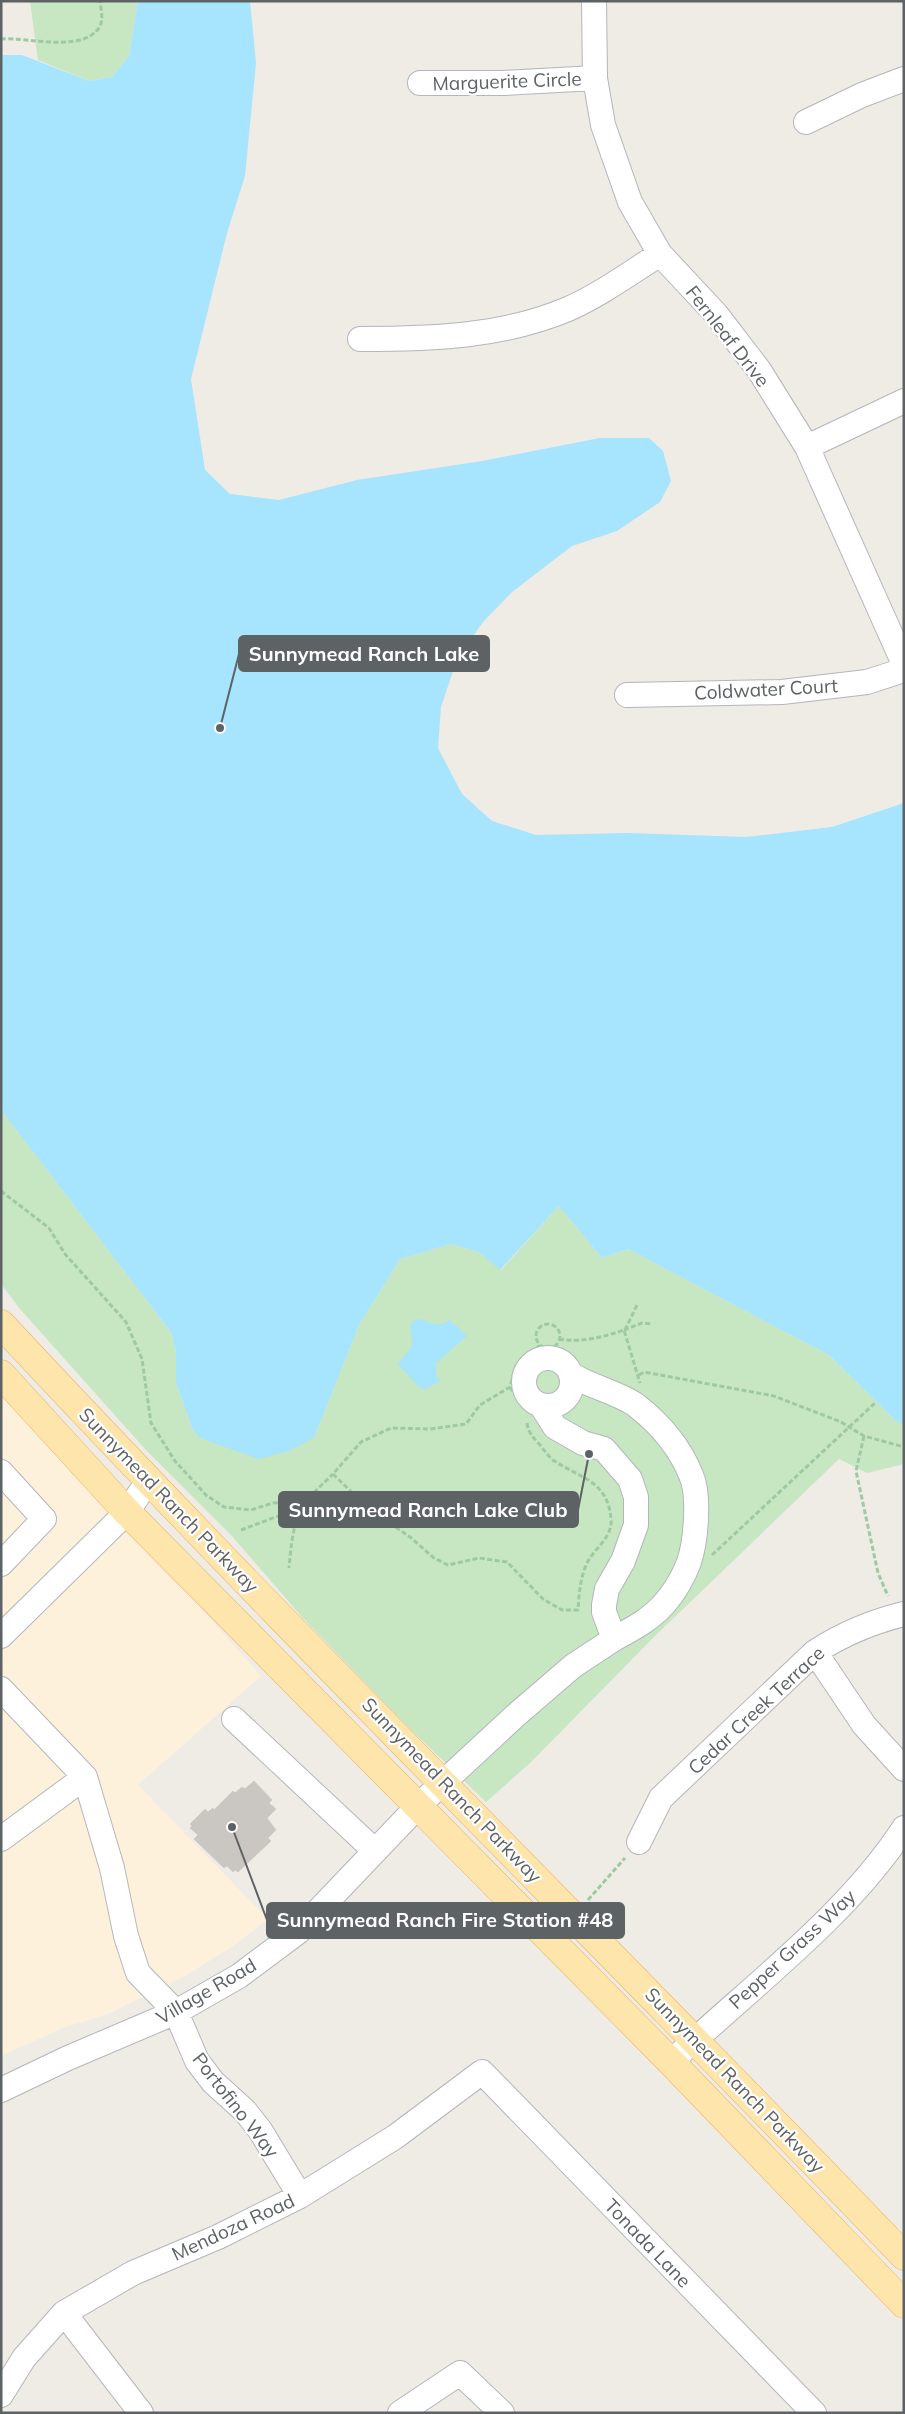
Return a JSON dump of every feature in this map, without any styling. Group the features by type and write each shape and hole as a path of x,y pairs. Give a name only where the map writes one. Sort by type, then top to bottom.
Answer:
{"main road":[{"name":"Sunnymead Ranch Parkway","path":"1,1324 148,1481 696,2039 904,2256"},
{"name":"Sunnymead Ranch Parkway","path":"1,1374 127,1512 419,1805 671,2062 904,2304"}],"street":[{"name":"Fernleaf Drive","path":"594,1 595,78 603,124 630,202 660,254 716,314 748,356 808,447 904,664"},
{"name":"Marguerite Circle","path":"420,83 503,83 595,78"},
{"path":"806,122 862,95 904,79"},
{"path":"360,339 429,339 483,333 538,320 568,309 598,294 660,254"},
{"path":"808,447 904,401"},
{"name":"Coldwater Court","path":"627,695 782,692 867,682 904,670"},
{"name":"Village Road","path":"1,2090 68,2058 176,2012 239,1976 298,1932 419,1805 573,1666 647,1620 664,1604 682,1577 689,1561 696,1506 692,1477 664,1431 636,1405 586,1384 572,1375 568,1367 554,1358 546,1357 531,1364 524,1379 524,1388 534,1401 530,1411"},
{"path":"530,1411 563,1402 572,1390 572,1375"},
{"path":"530,1411 583,1443 604,1449 630,1479 636,1497 636,1525 623,1561 607,1589 604,1605 614,1639"},
{"path":"1,1472 44,1519 1,1564"},
{"path":"4,1628 127,1512 148,1481"},
{"name":"Cedar Creek Terrace","path":"639,1842 661,1798 815,1652 839,1636 874,1622 904,1614"},
{"path":"815,1652 864,1725 904,1769"},
{"path":"1,1689 85,1778 112,1868 126,1936 138,1973 176,2012"},
{"path":"234,1719 375,1851"},
{"path":"1,1839 85,1778"},
{"name":"Pepper Grass Way","path":"671,2062 812,1933 855,1890 889,1850 904,1828"},
{"name":"Portofino Way","path":"176,2012 197,2061 213,2082 245,2111 260,2130 300,2196"},
{"name":"Mendoza Road","path":"1,2395 24,2358 64,2313 133,2273 218,2237 300,2196 396,2137 482,2072"},
{"name":"Tonada Lane","path":"482,2072 814,2413"},
{"path":"64,2313 141,2413"},
{"path":"400,2413 460,2373 502,2413"}],"path":[{"path":"1,39 56,42 76,40 90,36 99,28 102,16 100,1"},
{"path":"1,1191 49,1228 65,1254 126,1322 142,1359 151,1423 175,1461 206,1496 224,1507 251,1510 273,1503 304,1502"},
{"path":"637,1305 624,1330 639,1375 641,1389"},
{"path":"559,1339 568,1341 599,1338 642,1323 652,1324"},
{"path":"540,1346 536,1336 538,1329 544,1325 556,1328 559,1339"},
{"path":"540,1346 551,1348 559,1339"},
{"path":"241,1530 289,1512 304,1502 334,1474 361,1442 391,1428 430,1429 466,1424 480,1404 510,1387 516,1366 540,1346"},
{"path":"639,1375 644,1372 774,1396 850,1427 864,1436 904,1447"},
{"path":"334,1474 369,1509 410,1537 434,1558 448,1565 480,1558 507,1562 543,1599 562,1610 578,1610 579,1587 587,1563 604,1542 612,1521 608,1503 601,1489 583,1476 551,1458 533,1439 527,1428 530,1411 510,1387"},
{"path":"710,1558 875,1403"},
{"path":"864,1436 856,1464 856,1471 878,1573 888,1596"},
{"path":"289,1568 291,1536 304,1502"},
{"path":"574,1915 639,1842"}],"shaded area":[{"path":"1,1383 261,1676 138,1785 268,1919 236,1944 187,1975 108,2014 63,2028 1,2056"}],"green space":[{"path":"30,1 138,1 129,56 112,77 89,81 38,60"},
{"path":"1,1110 171,1332 176,1352 176,1383 192,1428 314,1438 359,1325 400,1259 451,1244 479,1252 501,1270 559,1206 602,1258 628,1249 829,1355 894,1419 904,1426 904,1464 867,1473 839,1459 656,1635 531,1762 486,1802 405,1724 302,1617 232,1536 146,1450 20,1309 1,1284"}],"water":[{"path":"138,1 250,1 256,63 245,176 227,233 191,379 205,470 230,494 279,500 357,480 482,461 600,438 649,438 663,451 671,481 660,502 617,531 572,546 512,592 483,622 457,659 441,707 438,748 462,794 492,821 536,835 627,833 746,837 832,827 904,803 904,1426 894,1419 829,1355 628,1249 602,1258 559,1206 500,1270 479,1252 451,1244 400,1259 359,1325 314,1438 291,1450 259,1459 200,1438 192,1428 176,1383 176,1352 171,1332 1,1110 1,55 22,55 89,81 112,77 129,56"},
{"path":"421,1319 436,1324 443,1324 450,1320 467,1336 436,1363 436,1375 440,1381 426,1389 420,1388 398,1364 410,1349 412,1342 410,1326 414,1320"}],"building":[{"path":"254,1781 272,1800 269,1803 276,1809 267,1818 276,1830 268,1838 271,1841 238,1872 235,1870 233,1872 227,1866 224,1868 194,1839 198,1835 190,1828 192,1826 190,1824 205,1809 208,1812 213,1808 214,1810 233,1791 235,1793 242,1787 245,1789"}],"place":[{"name":"Sunnymead Ranch Lake","path":"220,728"},
{"name":"Sunnymead Ranch Lake Club","path":"589,1454"},
{"name":"Sunnymead Ranch Fire Station #48","path":"232,1827"}]}
